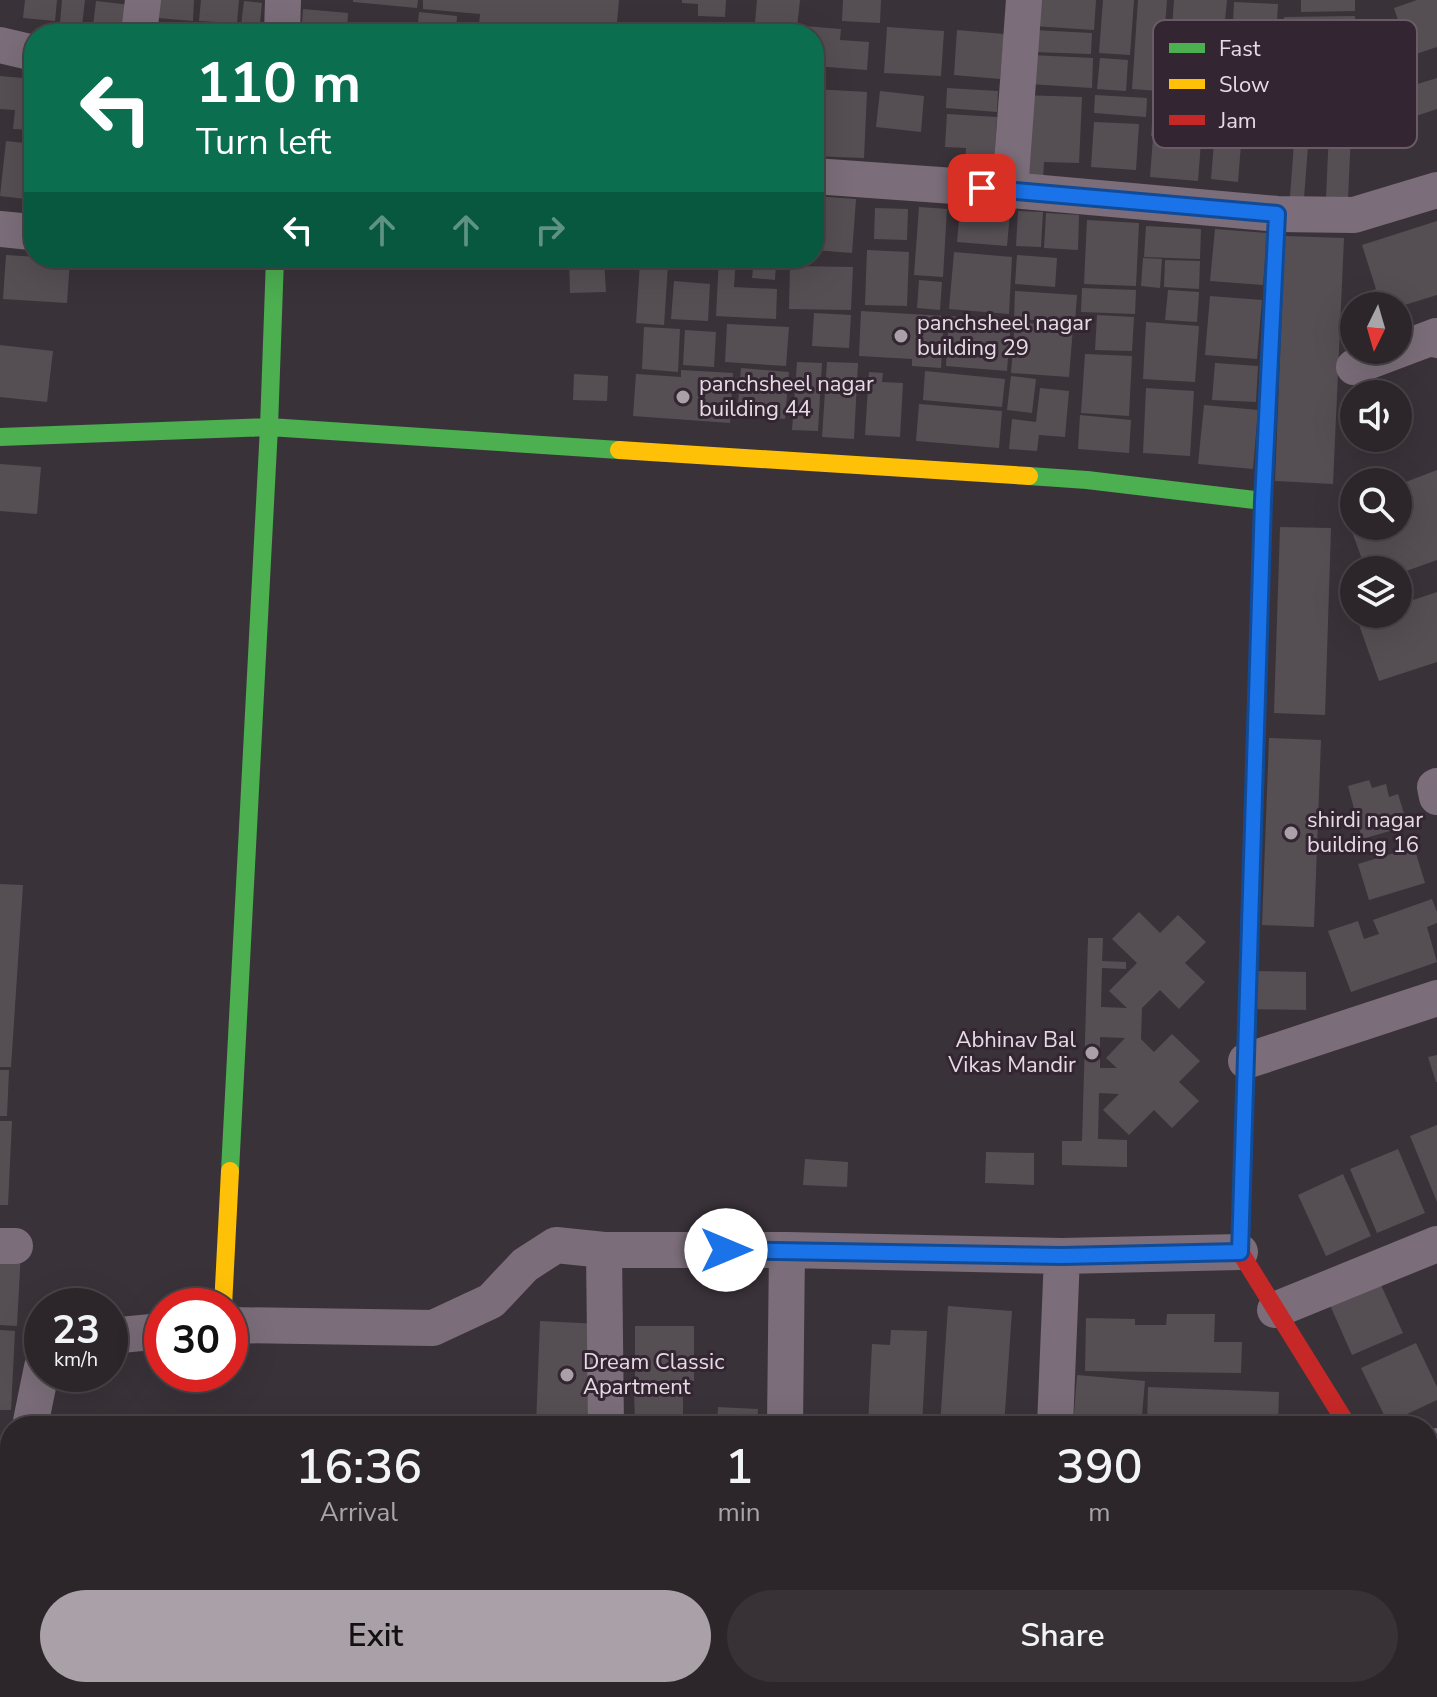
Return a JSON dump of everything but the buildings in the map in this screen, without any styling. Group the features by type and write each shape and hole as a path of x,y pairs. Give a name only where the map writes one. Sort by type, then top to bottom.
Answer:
{"street":[{"path":"140,24 143,0"},
{"path":"282,24 283,0"},
{"path":"1010,190 1024,0"},
{"path":"0,45 24,51"},
{"path":"824,177 1277,214 1354,215 1437,190"},
{"path":"1277,214 1263,501 1240,1252 1342,1416"},
{"path":"224,1288 275,268"},
{"path":"1354,367 1436,336 1437,340"},
{"path":"0,437 269,427 1087,480 1263,501"},
{"path":"1437,786 1437,797"},
{"path":"1246,1061 1437,998"},
{"path":"1275,1310 1437,1244"},
{"path":"248,1325 433,1328 491,1301 525,1265 556,1245 604,1250 1062,1256 1240,1252"},
{"path":"604,1250 606,1416"},
{"path":"785,1416 787,1250"},
{"path":"1055,1416 1062,1256"},
{"path":"23,1416 32,1392"}],"traffic: fast":[{"path":"1251,884 1263,501 1277,214"},
{"path":"275,268 269,427 619,450"},
{"path":"0,437 269,427 230,1171"},
{"path":"1029,476 1263,501"}],"traffic: slow":[{"path":"619,450 1029,476"},
{"path":"1241,1229 1251,884"},
{"path":"224,1288 230,1171"}],"traffic: jam":[{"path":"1241,1229 1240,1252 1342,1416"}],"place":[{"name":"panchsheel nagar building 29","path":"901,336"},
{"name":"panchsheel nagar building 44","path":"683,397"},
{"name":"shirdi nagar building 16","path":"1291,833"},
{"name":"Abhinav Bal Vikas Mandir","path":"1092,1053"},
{"name":"Dream Classic Apartment","path":"567,1375"}],"route":[{"path":"726,1250 1062,1256 1240,1252 1263,501 1277,214 982,188"}]}
